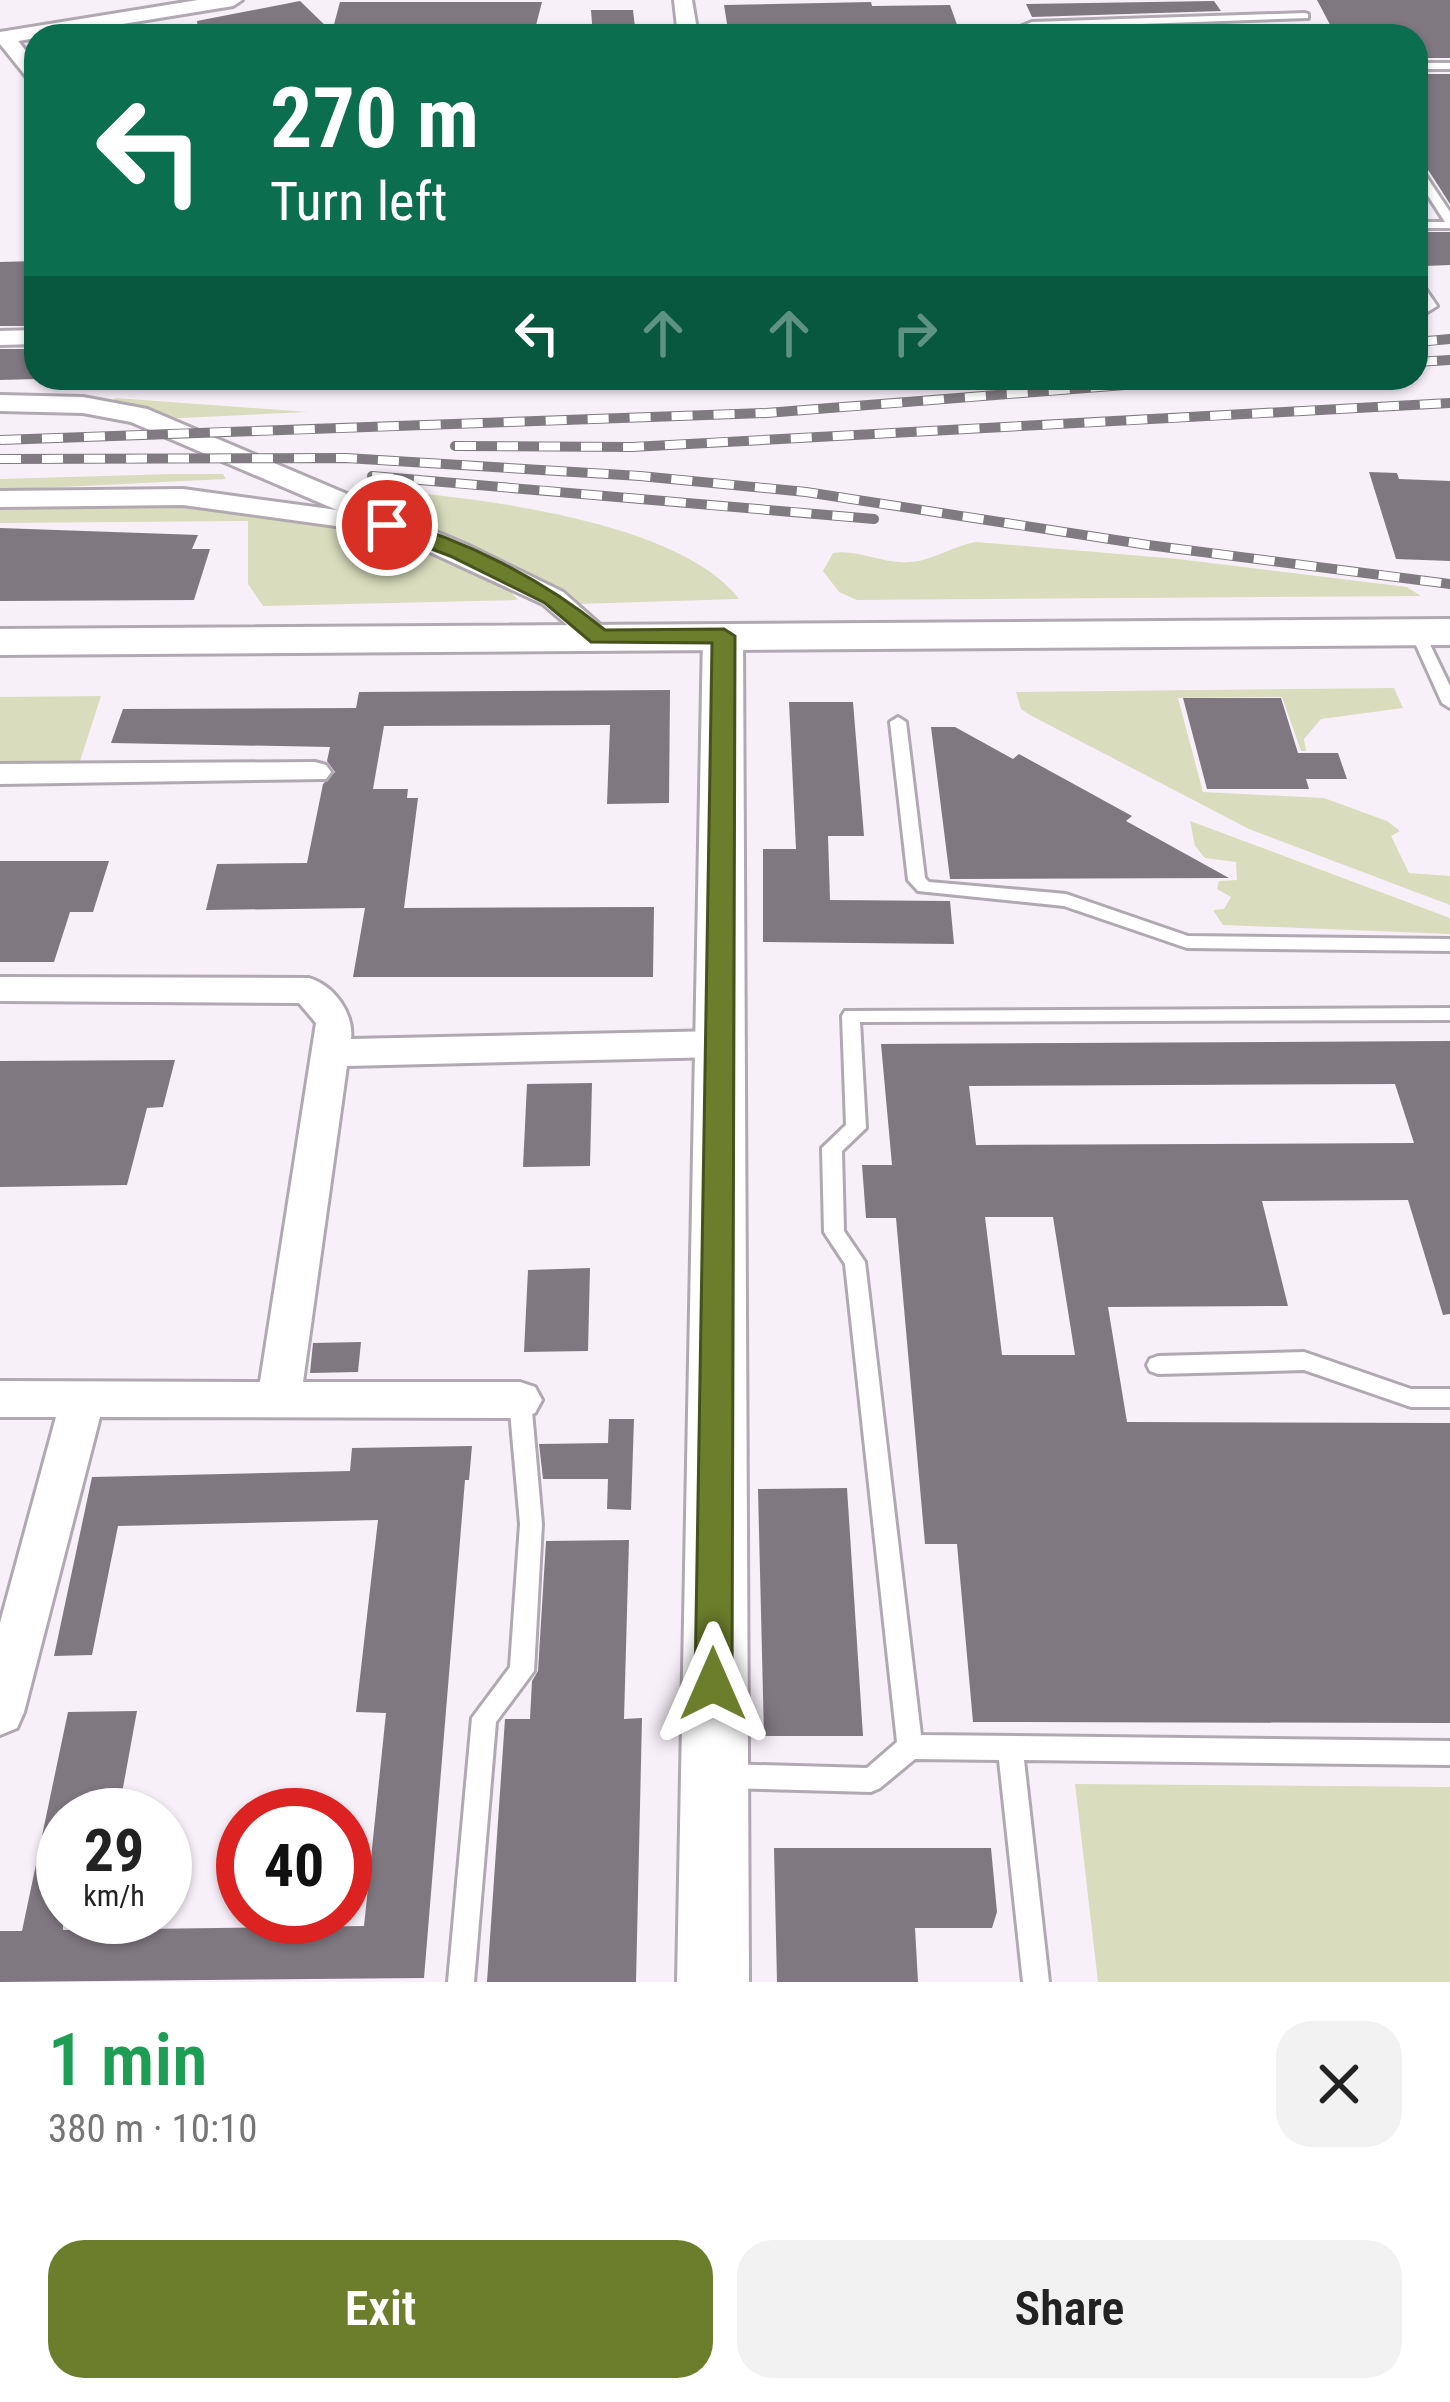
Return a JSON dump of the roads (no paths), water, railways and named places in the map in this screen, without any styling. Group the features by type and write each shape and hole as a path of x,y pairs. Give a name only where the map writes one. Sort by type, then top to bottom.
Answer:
{"main road":[{"path":"0,642 1433,632"}],"street":[{"path":"128,0 153,13"},
{"path":"87,24 233,0"},
{"path":"2,38 24,63"},
{"path":"0,403 83,405 138,415 387,525 458,551 553,598 599,637"},
{"path":"0,499 183,497 387,525"},
{"path":"713,1982 724,636"},
{"path":"0,774 315,772"},
{"path":"0,989 309,991 335,1021 279,1397"},
{"path":"332,1053 719,1044"},
{"path":"0,1712 83,1398"},
{"path":"0,1399 520,1400"}],"lane":[{"path":"1062,24 1305,16"},
{"path":"1428,188 1450,222"},
{"path":"1433,632 1450,703"},
{"path":"898,722 917,880 924,887 1066,900 1187,942 1450,945"},
{"path":"910,1747 855,1262 834,1232 832,1148 856,1128 851,1016 1450,1014"},
{"path":"1158,1365 1304,1361 1412,1398 1450,1398"},
{"path":"461,1982 484,1718 522,1671 531,1524 520,1400"},
{"path":"712,1775 871,1780 910,1747 1450,1754"},
{"path":"1010,1749 1036,1982"}],"railway":[{"path":"1428,341 1450,339"},
{"path":"1428,361 1450,360"},
{"path":"0,440 766,413 1061,390"},
{"path":"455,446 632,447 1450,403"},
{"path":"0,459 346,458 640,476 806,492 1148,545 1450,584"},
{"path":"372,476 874,519"}]}
